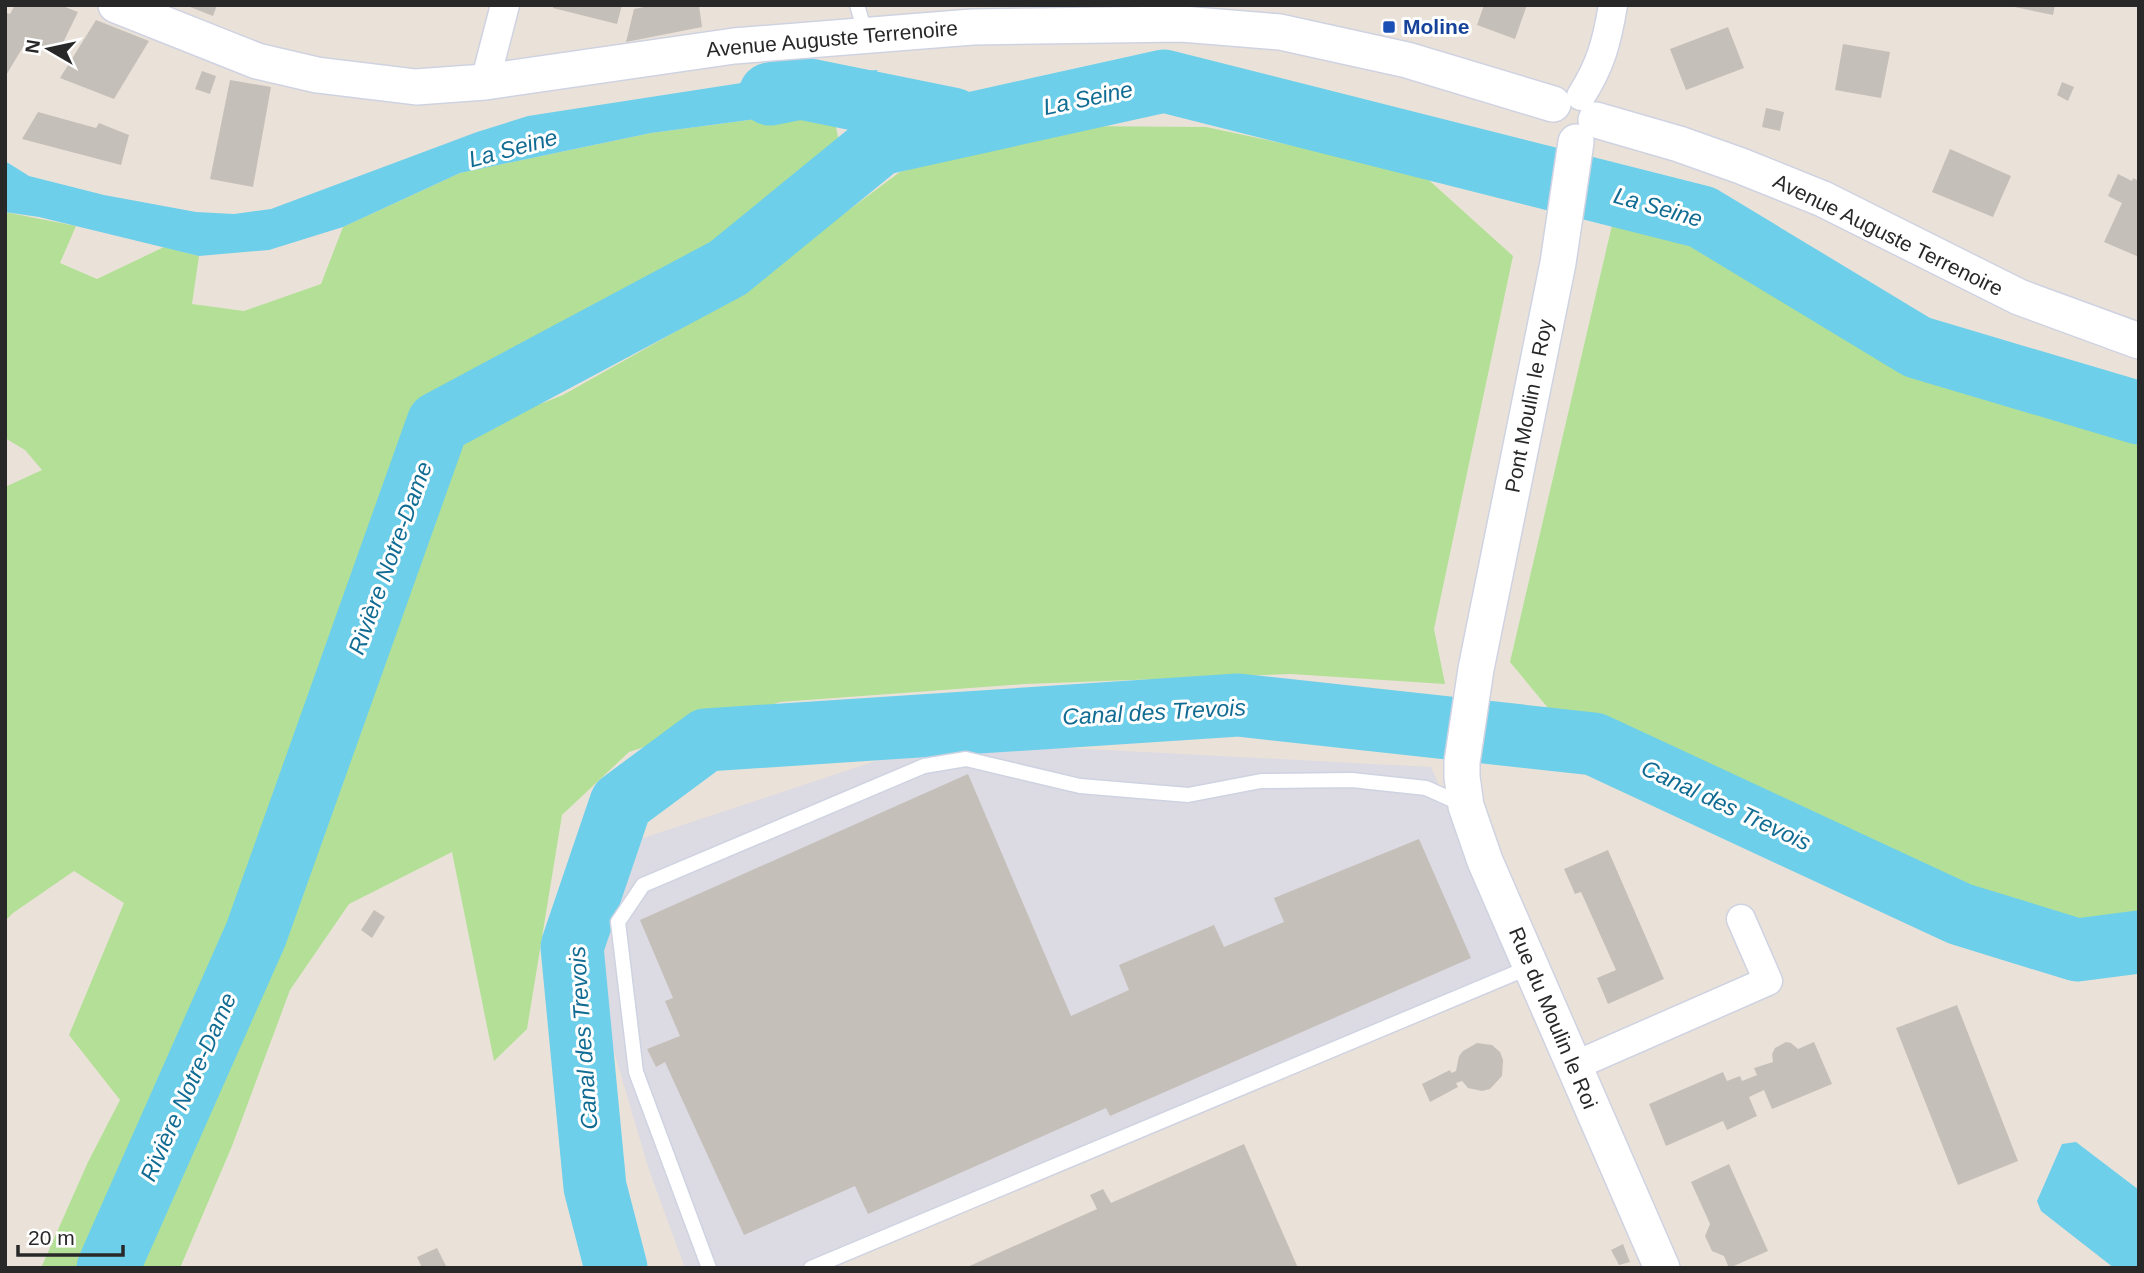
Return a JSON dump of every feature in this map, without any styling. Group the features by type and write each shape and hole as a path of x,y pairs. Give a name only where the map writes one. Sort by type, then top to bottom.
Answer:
{"street":[{"name":"Avenue Auguste Terrenoire","path":"116,5 257,61 317,75 416,87 485,82 734,46 862,20 976,16 1182,24 1280,32 1407,60 1576,127 1741,166 1823,199 2019,297 2139,341"},
{"path":"485,82 505,5"},
{"path":"1576,127 1608,34 1613,5"},
{"name":"Pont Moulin le Roy","path":"1462,762 1476,669 1558,263 1576,127"},
{"name":"Rue du Moulin le Roi","path":"1462,762 1466,806 1485,861 1662,1268"},
{"path":"1574,1066 1768,981 1741,919"}],"lane":[{"path":"709,1268 636,1072 618,922 643,885 924,766 966,759 1080,786 1188,794 1261,781 1352,780 1426,788 1466,806"},
{"path":"811,1268 1531,966"}],"shaded area":[{"path":"936,741 1431,767 1524,976 811,1268 685,1268 649,1170 588,964 622,845"}],"green space":[{"path":"817,111 835,122 839,142 800,184 709,249 471,374 428,408 398,484 296,792 177,1082 90,1268 41,1268 88,1162 120,1100 69,1035 124,903 74,871 5,921 5,487 42,470 25,450 5,438 5,212 76,226 60,263 97,279 164,247 199,256 192,304 244,311 321,284 343,227 460,173 651,133"},
{"path":"1067,126 1206,127 1421,173 1513,256 1434,629 1445,684 1291,674 1025,684 780,702 629,752 562,815 527,1029 494,1061 452,852 349,904 290,990 232,1146 180,1268 127,1268 198,1115 313,830 417,518 459,436 563,395 714,310 900,172"},
{"path":"1613,221 1692,236 1936,375 2064,411 2139,438 2139,922 2098,929 1980,893 1708,771 1553,714 1510,662"}],"water":[{"path":"878,70 835,122 817,111 651,133 460,173 343,227 269,250 199,256 39,217 5,212 5,161 29,176 104,195 196,212 234,214 271,209 477,132 528,116 786,76"},
{"path":"2076,1142 2139,1190 2139,1268 2114,1268 2041,1211 2037,1201 2062,1144"}],"building":[{"path":"15,5 60,5 78,12 57,55 26,42 5,77 5,12 10,14"},
{"path":"185,5 217,5 213,16"},
{"path":"554,5 622,5 617,24 553,8"},
{"path":"644,5 699,5 702,27 626,42 634,9"},
{"path":"1484,5 1527,5 1515,39 1477,25"},
{"path":"2005,5 2055,5 2053,15"},
{"path":"96,20 149,41 114,99 60,78"},
{"path":"1728,27 1744,68 1686,90 1670,49"},
{"path":"1843,44 1890,52 1881,98 1835,90"},
{"path":"202,71 216,76 210,94 195,89"},
{"path":"230,80 271,87 253,187 210,179"},
{"path":"2062,82 2074,87 2068,101 2057,95"},
{"path":"1766,108 1784,112 1780,131 1762,127"},
{"path":"38,112 96,128 99,123 129,135 121,165 22,139"},
{"path":"1950,149 2011,176 1993,217 1932,192"},
{"path":"2118,174 2132,181 2133,178 2139,181 2139,257 2104,242 2122,203 2108,196"},
{"path":"968,774 1071,1016 1129,990 1119,965 1214,925 1224,947 1284,922 1274,898 1419,839 1471,958 1110,1116 1106,1108 868,1214 855,1186 744,1235 665,1062 656,1067 647,1049 680,1036 665,1001 673,998 640,920"},
{"path":"1608,850 1664,979 1608,1004 1597,978 1616,970 1581,892 1575,894 1564,869"},
{"path":"374,910 385,917 372,938 361,930"},
{"path":"1957,1005 2018,1161 1958,1185 1896,1028"},
{"path":"1786,1042 1798,1049 1814,1042 1832,1084 1772,1109 1764,1090 1749,1097 1757,1116 1727,1130 1723,1121 1666,1146 1649,1104 1723,1072 1727,1081 1740,1076 1742,1081 1757,1075 1754,1068 1773,1062 1772,1054 1775,1048"},
{"path":"1477,1043 1492,1045 1500,1052 1503,1060 1502,1076 1490,1089 1482,1091 1468,1088 1462,1081 1456,1083 1458,1087 1430,1102 1422,1084 1450,1070 1451,1073 1456,1071 1459,1056"},
{"path":"1244,1144 1298,1268 965,1268 1097,1209 1090,1195 1103,1189 1111,1203"},
{"path":"1729,1164 1768,1251 1729,1268 1724,1256 1712,1251 1705,1236 1710,1224 1691,1182"},
{"path":"1623,1244 1630,1262 1619,1265 1611,1250"},
{"path":"437,1248 447,1268 422,1268 417,1257"}],"waterway":[{"name":"Rivière Notre-Dame","path":"108,1268 256,934 438,423 728,268 880,144 1164,81 1702,217 1917,347 2139,413"},
{"name":"La Seine","path":"770,94 800,88 953,119"},
{"name":"Canal des Trevois","path":"616,1268 595,1187 572,947 621,803 706,740 1238,705 1594,744 1960,914 2077,950 2139,942"}],"place":[{"name":"Moline","path":"1389,27"}]}
